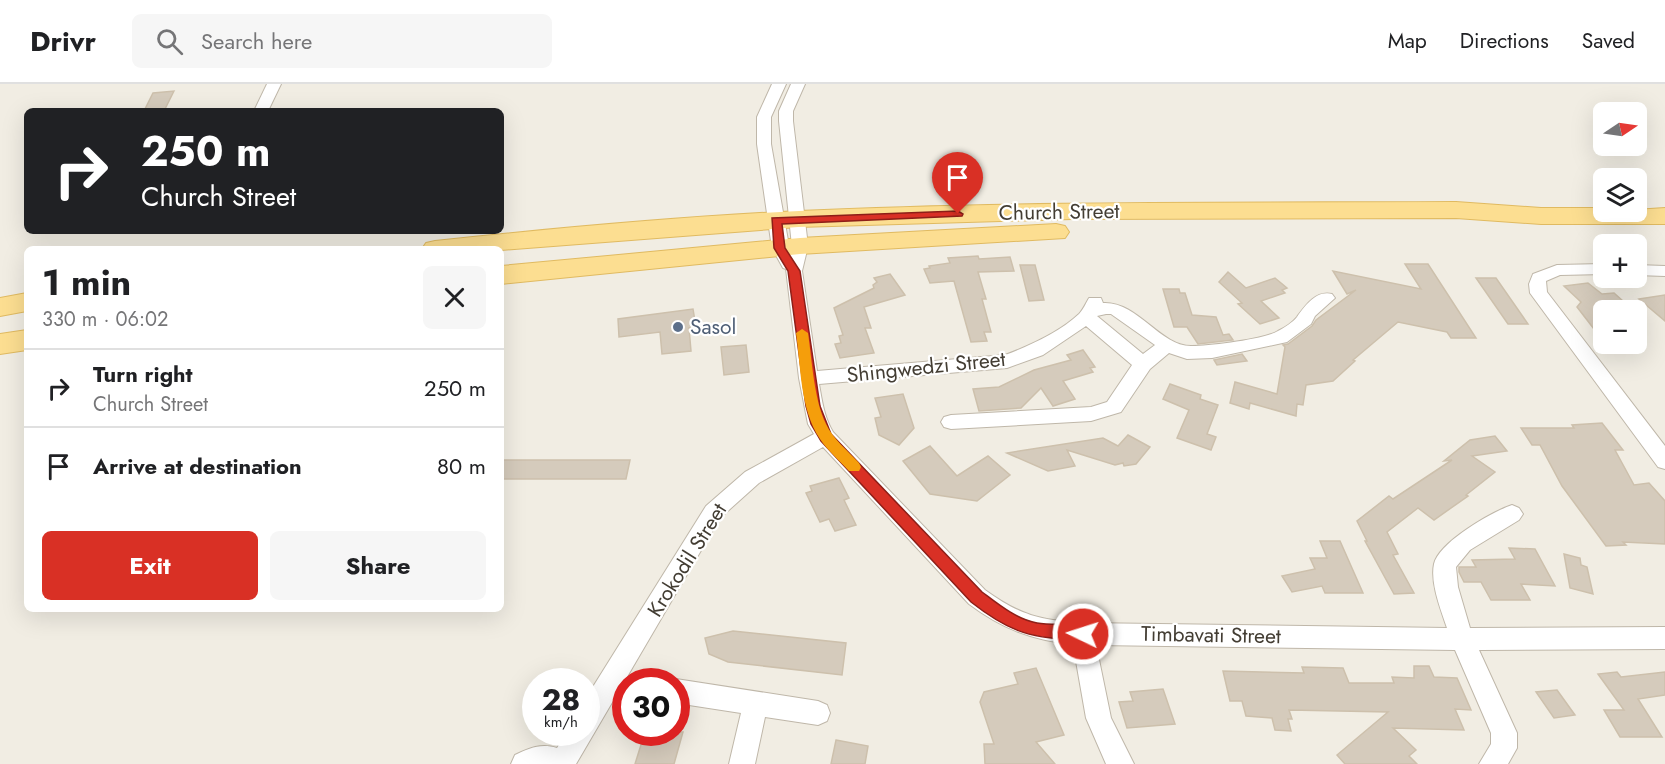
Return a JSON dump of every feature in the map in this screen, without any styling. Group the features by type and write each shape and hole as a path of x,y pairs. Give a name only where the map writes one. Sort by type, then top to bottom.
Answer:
{"main road":[{"name":"Church Street","path":"464,246 559,236 787,220 1072,211 1456,210 1541,216 1665,216"},
{"name":"Church Street","path":"504,275 790,247 1258,222 1473,221 1541,216"},
{"path":"0,307 24,303"},
{"path":"0,344 24,340"}],"street":[{"path":"262,108 274,84"},
{"path":"779,84 764,117 766,168 787,220"},
{"path":"787,220 788,132 786,111 798,84"},
{"path":"766,168 775,156 777,139 788,132"},
{"name":"Timbavati Street","path":"787,220 790,247"},
{"name":"Timbavati Street","path":"787,220 808,378 818,424 826,437 977,597 996,612 1017,624 1036,630 1083,634 1462,639 1665,638"},
{"path":"1593,269 1567,268 1548,273 1539,278 1537,284 1539,293 1665,461"},
{"path":"1647,270 1665,271"},
{"path":"1092,309 1115,309 1167,345 1186,353 1212,352 1275,340 1305,320 1307,313 1326,298"},
{"path":"1092,309 1143,364"},
{"name":"Shingwedzi Street","path":"808,378 1006,361 1037,350 1092,309"},
{"path":"951,422 1091,414 1114,407 1143,364 1167,345"},
{"name":"Krokodil Street","path":"600,699 713,512 732,491 753,475 826,437"},
{"path":"1492,764 1504,748 1504,734 1462,639 1445,584 1445,564 1462,544 1512,514"},
{"path":"1083,634 1088,673 1097,713 1108,743 1121,764"},
{"path":"690,693 818,713"},
{"path":"742,764 756,703"},
{"path":"524,764 541,758 553,758 563,763 573,746"}],"building":[{"path":"174,91 166,108 146,108 153,93"},
{"path":"978,256 979,259 1010,257 1014,271 978,272 986,299 982,299 991,332 984,332 987,341 971,342 954,281 930,283 924,269 950,263 948,258"},
{"path":"1405,264 1428,264 1476,338 1451,338 1447,332 1398,322 1353,360 1355,361 1333,381 1306,385 1303,405 1297,404 1296,416 1250,403 1249,409 1230,403 1235,382 1277,394 1285,347 1283,345 1288,344 1312,326 1316,320 1356,290 1347,294 1333,271 1421,289"},
{"path":"1020,265 1035,265 1044,300 1029,301"},
{"path":"1228,272 1246,288 1275,278 1287,288 1282,290 1285,293 1261,301 1279,318 1260,324 1219,282"},
{"path":"890,274 905,295 864,307 871,328 865,328 874,353 840,358 835,344 841,343 839,336 843,335 834,308 874,288 873,285 877,282 874,278"},
{"path":"1476,278 1496,278 1528,324 1508,324"},
{"path":"1588,283 1602,294 1614,293 1622,300 1593,300 1593,328 1577,307 1581,302 1564,286"},
{"path":"1163,289 1179,289 1180,293 1185,293 1192,315 1216,317 1223,335 1229,334 1233,340 1198,344 1187,327 1174,327"},
{"path":"1665,295 1665,321 1647,306 1647,300 1639,299"},
{"path":"693,309 696,327 689,328 691,351 662,354 660,332 619,337 618,319"},
{"path":"746,345 749,372 724,375 721,347"},
{"path":"1083,350 1095,367 1090,368 1093,372 1063,381 1075,399 1053,406 1041,388 1021,408 979,411 973,389 999,387 1034,370 1071,360 1067,355"},
{"path":"1242,354 1247,361 1217,365 1214,360"},
{"path":"1170,384 1201,395 1200,399 1218,405 1207,434 1216,437 1211,450 1177,438 1189,410 1163,399"},
{"path":"903,394 914,428 899,445 879,435 875,418 881,417 875,398"},
{"path":"1602,423 1623,450 1615,450 1634,485 1649,483 1665,501 1665,544 1623,542 1626,545 1606,546 1562,486 1540,445 1532,445 1521,428 1574,428 1572,425"},
{"path":"1128,435 1150,447 1136,464 1115,465 1067,450 1075,466 1048,471 1007,453 1103,438 1118,446"},
{"path":"1495,436 1507,451 1472,456 1495,472 1466,495 1468,496 1434,520 1418,508 1387,532 1398,554 1393,555 1414,593 1394,594 1365,541 1367,541 1357,521 1389,496 1393,499 1452,460 1444,461 1470,440"},
{"path":"930,446 957,476 988,456 1010,475 977,501 930,494 903,461"},
{"path":"504,460 630,460 626,479 504,479"},
{"path":"839,478 849,498 844,500 856,525 835,531 829,519 820,522 806,493 812,491 810,486"},
{"path":"1320,541 1340,541 1363,593 1325,593 1322,586 1292,592 1282,576 1315,569 1310,558 1327,558"},
{"path":"1509,548 1535,549 1555,586 1521,584 1530,600 1491,600 1481,582 1464,582 1459,567 1476,567 1472,560 1515,559"},
{"path":"1564,554 1580,558 1581,565 1587,567 1593,594 1570,588"},
{"path":"733,631 846,643 842,675 728,662 709,654 705,638"},
{"path":"1414,666 1429,666 1434,677 1457,678 1471,710 1455,709 1464,730 1393,728 1416,750 1409,756 1417,764 1345,764 1337,755 1388,712 1289,710 1292,719 1288,719 1291,731 1275,730 1272,718 1246,716 1242,701 1230,701 1223,671 1304,673 1302,667 1343,668 1349,683 1394,683 1392,677 1414,678"},
{"path":"1036,668 1064,735 1036,742 1055,764 985,764 984,744 994,744 980,702 984,692 1018,684 1014,673"},
{"path":"1617,672 1621,677 1665,672 1665,695 1638,699 1662,737 1620,737 1604,710 1624,710 1598,674"},
{"path":"1163,689 1175,724 1127,728 1119,702 1133,701 1130,692"},
{"path":"1557,690 1575,715 1554,718 1536,692"},
{"path":"836,740 868,746 865,764 831,764"},
{"path":"641,746 679,746 674,764 635,764"}],"slow traffic":[{"path":"802,333 808,378 818,424 826,437 854,467"}],"place":[{"name":"Sasol","path":"678,327"}],"route":[{"path":"958,214 776,221 780,248 794,271 808,378 818,424 826,437 977,597 996,612 1017,624 1036,630 1083,634"}]}
